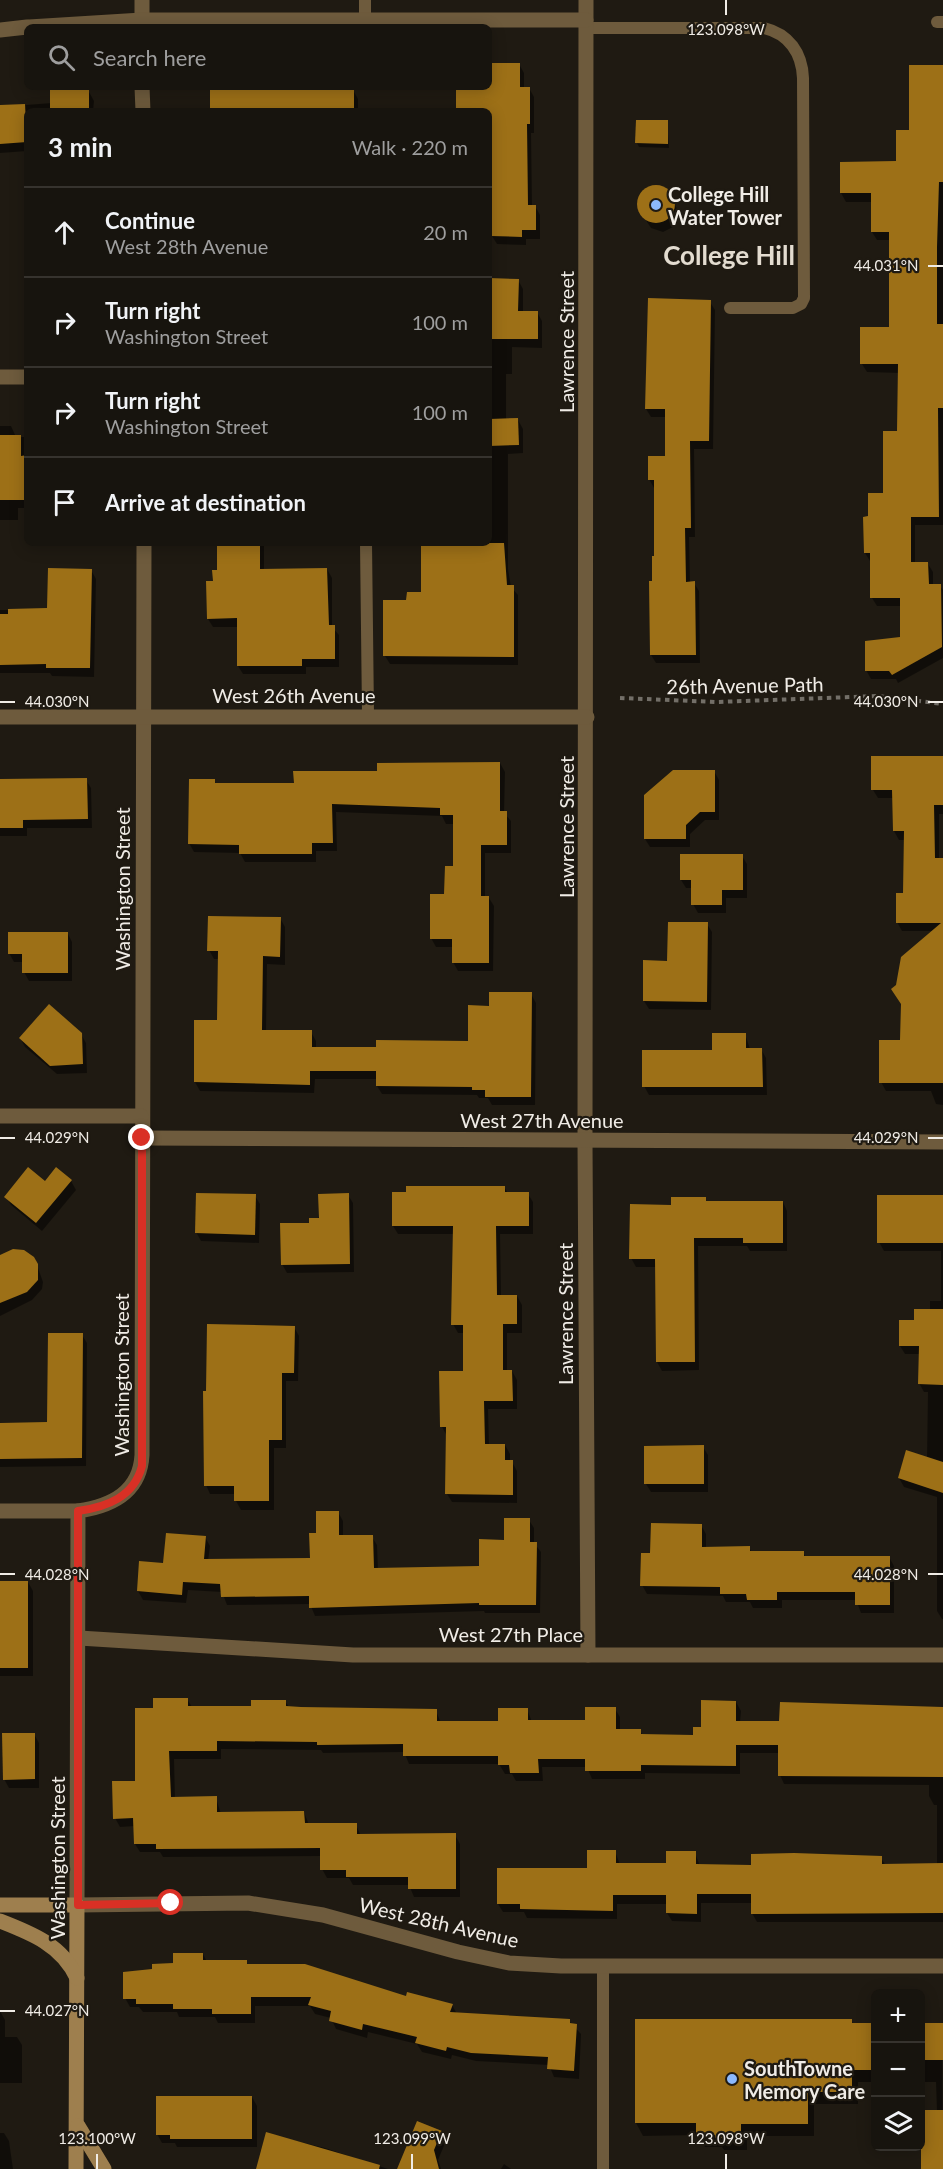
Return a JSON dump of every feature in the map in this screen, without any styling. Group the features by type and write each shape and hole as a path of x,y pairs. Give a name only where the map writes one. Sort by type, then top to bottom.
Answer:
{"main road":[{"name":"West 28th Avenue","path":"0,1905 78,1905"},
{"name":"Washington Street","path":"76,2169 78,1905"},
{"path":"0,1921 48,1942 71,1966 78,1981"},
{"path":"77,2125 104,2169"}],"street":[{"path":"142,0 142,23"},
{"name":"Lawrence Street","path":"586,0 585,1142 588,1655"},
{"path":"114,24 365,18 586,24"},
{"path":"0,30 24,27"},
{"path":"142,90 142,108"},
{"path":"0,377 24,377"},
{"name":"Washington Street","path":"78,1905 78,1511 103,1506 123,1496 139,1477 142,1466 144,546"},
{"name":"West 26th Avenue","path":"0,717 587,717"},
{"path":"0,1116 141,1116"},
{"name":"West 27th Avenue","path":"142,1138 943,1142"},
{"path":"0,1511 78,1511"},
{"name":"West 27th Place","path":"79,1638 354,1655 943,1655"},
{"name":"West 28th Avenue","path":"78,1905 248,1903 323,1915 458,1953 509,1963 603,1966 943,1966"}],"lane":[{"path":"365,0 365,18"},
{"path":"586,24 764,28 779,33 798,53 803,78 804,298 801,304 794,308 730,308"},
{"path":"366,546 368,716"},
{"path":"603,1966 603,2169"}],"path":[{"name":"26th Avenue Path","path":"620,698 717,702 878,696 943,704"}],"building":[{"path":"492,63 520,63 520,87 530,87 530,124 527,124 528,205 536,205 536,230 522,230 522,237 492,236 492,108 456,108 456,90 492,90"},
{"path":"909,65 943,65 943,182 939,182 937,247 937,324 943,324 943,408 938,408 939,517 911,517 911,562 928,562 929,584 941,584 942,647 892,675 889,671 865,671 865,641 900,637 900,598 870,598 870,553 864,553 863,517 868,516 868,493 883,493 883,431 897,431 898,364 860,364 860,327 889,327 889,232 871,232 871,193 840,193 840,162 896,161 896,130 909,130"},
{"path":"50,90 89,90 89,108 50,108"},
{"path":"210,90 354,90 354,108 210,108"},
{"path":"25,104 24,142 0,144 0,105"},
{"path":"636,120 668,120 668,144 635,143"},
{"name":"College Hill Water Tower","path":"656,185 670,190 675,204 670,218 656,223 642,218 637,204 642,190"},
{"path":"492,278 519,279 518,311 538,311 538,339 492,339"},
{"path":"648,298 711,300 709,441 690,441 691,528 685,528 686,582 695,581 696,655 650,655 649,581 652,581 652,556 654,556 654,480 648,480 648,456 665,456 665,409 645,409"},
{"path":"518,418 519,445 492,446 492,419"},
{"path":"0,435 21,435 21,456 24,456 24,500 0,500"},
{"path":"492,543 504,543 507,585 514,585 514,657 383,656 383,600 406,600 407,592 421,592 421,546 492,546"},
{"path":"217,546 260,546 260,569 327,568 329,625 335,625 335,659 302,659 302,666 237,666 237,618 207,619 206,581 213,581 212,570 217,570"},
{"path":"48,568 92,569 90,668 46,668 46,664 0,665 0,614 8,614 8,609 47,608"},
{"path":"871,756 943,756 943,805 934,805 935,858 943,858 943,1083 879,1083 879,1040 900,1040 901,1004 891,989 896,985 901,957 941,923 896,923 896,893 903,893 904,831 893,831 892,790 871,790"},
{"path":"500,762 500,811 507,811 507,845 481,845 481,896 489,896 489,963 452,963 452,939 430,939 430,894 444,894 445,866 453,866 453,815 440,815 440,808 332,804 333,843 312,843 312,854 239,854 239,845 188,844 189,779 215,779 215,783 294,783 293,771 377,771 377,763"},
{"path":"673,770 715,770 715,812 700,812 686,825 686,839 644,839 644,795"},
{"path":"87,778 88,819 23,820 23,828 0,828 0,779"},
{"path":"680,854 743,854 743,890 722,890 722,905 691,905 691,880 680,880"},
{"path":"208,916 281,917 280,957 263,956 262,1030 312,1030 312,1047 376,1047 376,1040 468,1041 468,1005 489,1006 489,992 532,992 531,1097 485,1097 485,1090 472,1090 472,1087 376,1086 376,1071 310,1071 310,1085 194,1082 194,1020 217,1020 218,951 207,951"},
{"path":"668,922 708,922 707,1002 643,1001 643,960 667,961"},
{"path":"8,932 68,932 68,973 22,973 22,954 8,954"},
{"path":"49,1004 82,1033 83,1064 50,1066 19,1038"},
{"path":"712,1033 746,1033 746,1048 762,1048 763,1087 642,1087 642,1050 712,1050"},
{"path":"28,1167 45,1181 56,1167 72,1180 36,1223 4,1197"},
{"path":"406,1186 505,1186 505,1192 529,1192 529,1226 496,1226 497,1295 517,1295 517,1324 503,1324 503,1370 512,1370 513,1401 484,1401 485,1444 505,1444 505,1460 513,1460 513,1495 445,1494 446,1427 440,1427 439,1371 463,1371 463,1325 451,1325 453,1226 392,1226 392,1192 406,1192"},
{"path":"196,1193 256,1194 255,1235 195,1233"},
{"path":"349,1193 350,1264 281,1265 280,1223 309,1223 309,1218 319,1218 318,1194"},
{"path":"877,1195 943,1195 943,1243 877,1243"},
{"path":"671,1197 706,1197 706,1201 783,1201 783,1243 743,1243 743,1238 694,1238 695,1362 656,1362 655,1259 629,1259 630,1204 671,1205"},
{"path":"13,1249 24,1250 34,1257 38,1264 38,1280 27,1292 0,1303 0,1255"},
{"path":"914,1309 943,1309 943,1385 918,1384 919,1346 899,1346 899,1320 914,1320"},
{"path":"207,1324 295,1326 294,1373 282,1373 282,1440 269,1440 269,1501 234,1501 234,1486 204,1486 203,1391 206,1391"},
{"path":"48,1333 83,1333 82,1458 0,1459 0,1423 47,1422"},
{"path":"704,1445 704,1484 644,1484 644,1446"},
{"path":"906,1450 943,1462 943,1493 898,1478"},
{"path":"316,1511 339,1511 339,1535 373,1535 374,1568 479,1566 479,1539 504,1540 504,1518 530,1518 530,1542 537,1542 536,1605 479,1605 479,1603 309,1608 309,1596 221,1597 220,1584 183,1582 182,1595 137,1591 139,1561 163,1563 166,1533 206,1536 204,1559 310,1558 309,1533 316,1533"},
{"path":"651,1523 702,1524 702,1547 750,1546 750,1551 804,1551 804,1556 890,1556 890,1605 855,1605 855,1592 777,1592 777,1600 747,1600 746,1594 720,1594 720,1587 640,1586 641,1553 650,1553"},
{"path":"0,1581 28,1581 28,1668 0,1668"},
{"path":"153,1698 188,1698 188,1706 251,1706 251,1700 286,1700 286,1706 301,1707 437,1709 437,1721 498,1721 498,1708 528,1708 528,1720 585,1720 585,1707 616,1707 616,1729 641,1729 641,1734 693,1735 693,1727 701,1727 701,1700 736,1701 736,1721 779,1721 780,1702 943,1707 943,1777 778,1776 778,1745 736,1745 736,1766 641,1765 641,1771 585,1771 585,1759 538,1759 539,1773 510,1773 509,1765 498,1765 498,1756 403,1756 403,1744 317,1745 317,1742 217,1741 217,1751 169,1751 171,1797 217,1796 217,1812 304,1811 305,1823 357,1823 357,1834 456,1833 456,1889 408,1889 408,1877 346,1877 346,1870 320,1870 320,1848 156,1849 156,1844 134,1844 133,1818 113,1819 112,1781 135,1781 135,1708 153,1708"},
{"path":"2,1733 35,1733 35,1779 3,1780"},
{"path":"587,1850 616,1850 616,1863 666,1863 666,1851 696,1851 696,1864 751,1865 751,1854 794,1853 882,1856 882,1864 943,1863 943,1913 751,1914 751,1894 697,1894 697,1914 666,1913 666,1895 613,1895 613,1911 520,1909 520,1904 497,1904 497,1868 587,1868"},
{"path":"173,1953 203,1953 203,1960 247,1960 247,1964 305,1964 406,1996 407,1992 453,2004 450,2012 570,2019 570,2023 577,2024 574,2071 547,2069 548,2057 471,2053 447,2047 446,2051 415,2043 417,2037 363,2024 362,2030 329,2021 331,2011 308,2005 311,1997 251,1997 251,2014 212,2014 212,2009 173,2009 173,2004 136,2004 136,1999 123,1999 123,1972 152,1969 152,1964 173,1963"},
{"name":"SouthTowne Memory Care","path":"635,2019 852,2019 852,2023 871,2023 871,2070 852,2070 852,2092 808,2092 808,2124 741,2124 741,2138 715,2138 715,2135 696,2135 696,2123 635,2123"},
{"path":"925,2023 943,2023 943,2060 925,2060"},
{"path":"156,2096 252,2096 252,2139 170,2139 170,2135 156,2135"},
{"path":"925,2110 943,2110 943,2169 921,2169 921,2151 925,2151"},
{"path":"417,2121 442,2131 434,2150 439,2169 397,2169"},
{"path":"266,2132 380,2165 379,2169 256,2169"}],"place":[{"name":"College Hill Water Tower","path":"656,205"},
{"name":"SouthTowne Memory Care","path":"732,2079"}],"district":[{"name":"College Hill","path":"729,255"}],"route":[{"path":"142,1138 142,1466 139,1477 123,1496 96,1508 78,1511 78,1905 171,1903"}]}
